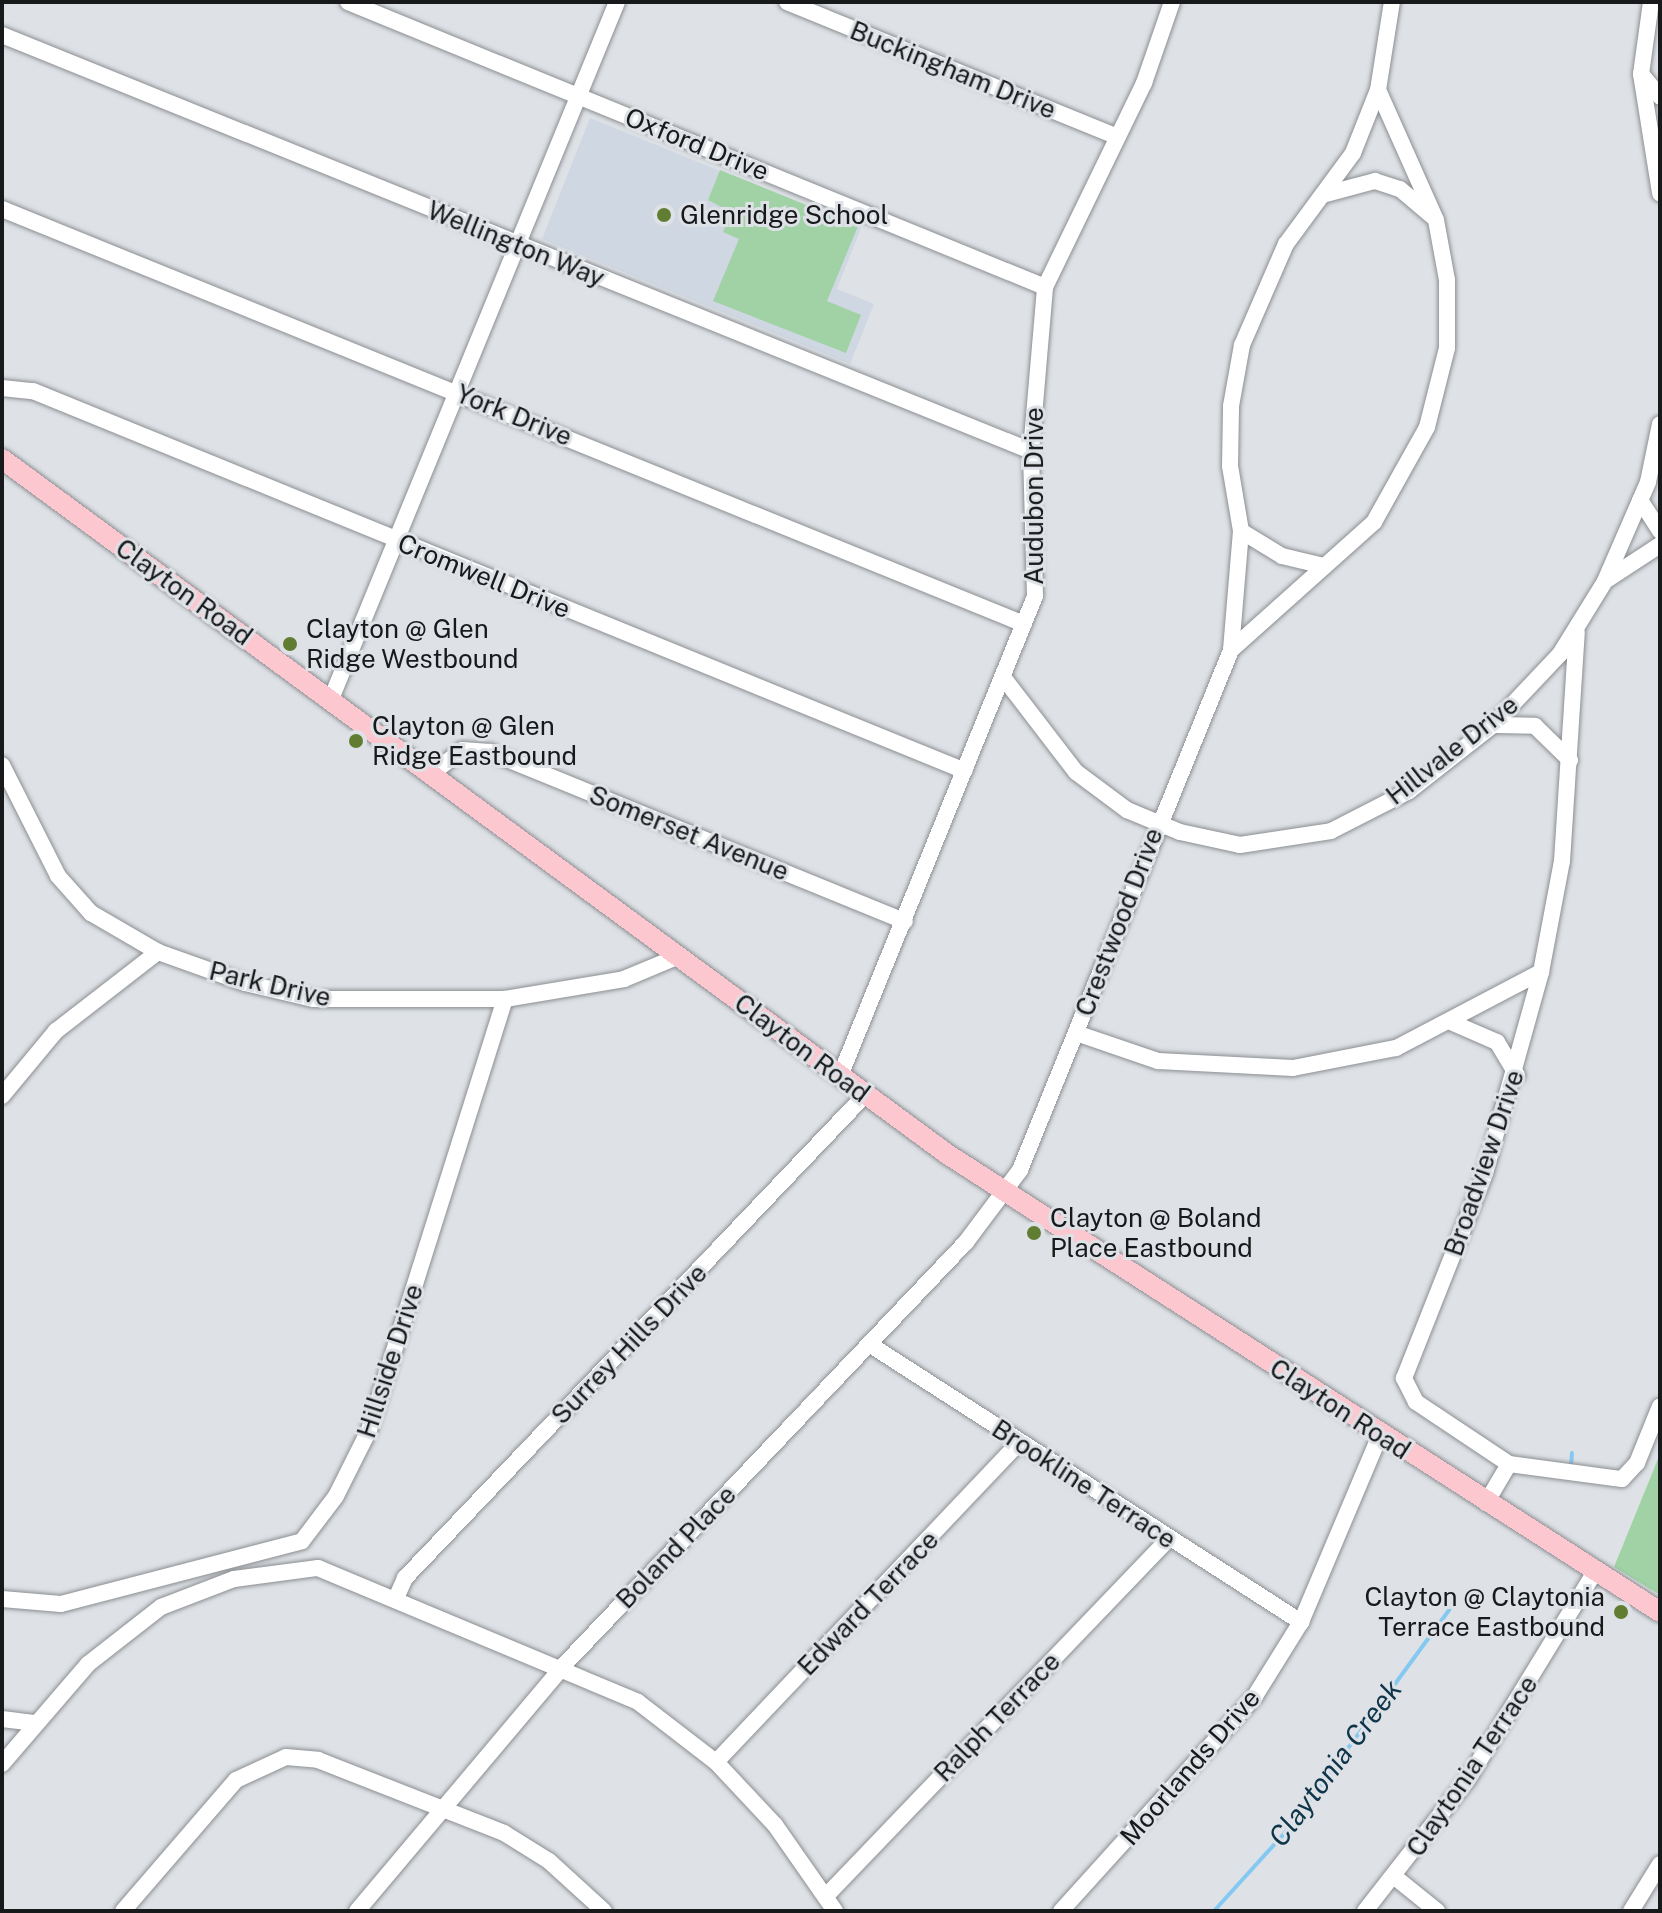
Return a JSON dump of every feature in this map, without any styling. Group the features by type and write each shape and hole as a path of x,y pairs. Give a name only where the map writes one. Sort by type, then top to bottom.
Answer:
{"main road":[{"name":"Clayton Road","path":"2,459 865,1095 1005,1194 1630,1596 1660,1612"},
{"name":"Clayton Road","path":"1630,1596 1660,1622"}],"street":[{"name":"Oxford Drive","path":"348,2 1045,287"},
{"path":"331,699 460,393 617,2"},
{"name":"Buckingham Drive","path":"787,2 1118,137"},
{"name":"Audubon Drive","path":"840,1076 1003,677 1037,584 1031,451 1045,287 1118,137 1172,2"},
{"name":"Crestwood Drive","path":"1005,1194 1076,1033 1156,823 1231,650 1241,531 1230,466 1242,345 1258,295 1353,153 1378,90 1392,2"},
{"path":"1651,2 1641,74 1660,193"},
{"name":"Wellington Way","path":"2,35 1031,451"},
{"path":"1641,74 1660,97"},
{"name":"Crestwood Drive","path":"1231,650 1374,522 1427,427 1447,348 1447,280 1436,220 1378,90"},
{"path":"1322,196 1351,182 1375,181 1400,189 1436,220"},
{"name":"York Drive","path":"2,209 1024,624"},
{"name":"Cromwell Drive","path":"2,388 33,391 965,771"},
{"name":"Hillvale Drive","path":"1003,677 1076,772 1156,823 1240,845 1302,841 1409,791 1492,726 1577,632 1605,581 1640,500 1660,424"},
{"path":"1640,500 1660,531"},
{"path":"1241,531 1282,556 1324,566"},
{"path":"1605,581 1660,545"},
{"name":"Broadview Drive","path":"1509,1464 1416,1402 1404,1378 1517,1075 1541,972 1570,760 1577,632"},
{"path":"1492,726 1535,726 1570,760"},
{"name":"Somerset Avenue","path":"432,773 462,750 490,752 905,921"},
{"name":"Park Drive","path":"2,765 67,889 103,923 158,952 314,999 505,999 624,979 679,956"},
{"path":"2,1096 56,1031 158,952"},
{"path":"1076,1033 1158,1061 1293,1068 1396,1048 1453,1023 1541,972"},
{"name":"Hillside Drive","path":"2,1599 40,1606 132,1589 302,1541 336,1496 388,1378 505,999"},
{"path":"1453,1023 1497,1042 1517,1075"},
{"name":"Surrey Hills Drive","path":"397,1596 405,1578 865,1095"},
{"name":"Boland Place","path":"357,1911 563,1666 869,1344 1005,1194"},
{"name":"Brookline Terrace","path":"869,1344 1301,1622"},
{"path":"1486,1503 1509,1464 1622,1479 1637,1463 1660,1406"},
{"name":"Moorlands Drive","path":"1061,1911 1227,1732 1301,1622 1380,1435"},
{"name":"Edward Terrace","path":"716,1762 1019,1443"},
{"name":"Ralph Terrace","path":"827,1895 1168,1539"},
{"path":"2,1764 36,1723 130,1627 194,1592 318,1568 397,1596 563,1666 638,1702 716,1762 827,1895 835,1911"},
{"name":"Claytonia Terrace","path":"1365,1911 1396,1878 1468,1779 1594,1573"},
{"path":"2,1719 36,1723"},
{"path":"123,1911 236,1780 262,1763 318,1760 504,1833 549,1861 604,1911"},
{"path":"1631,1911 1660,1864"},
{"path":"1396,1878 1437,1911"}],"shaded area":[{"name":"Glenridge School","path":"590,118 861,228 837,289 874,304 850,364 542,239"}],"green space":[{"path":"720,170 858,226 827,301 861,315 846,353 713,301 739,239 723,232 731,212 708,200"},
{"path":"1660,1454 1660,1595 1614,1567"}],"waterway":[{"path":"1571,1467 1572,1453"},
{"name":"Claytonia Creek","path":"1214,1911 1291,1826 1449,1610"}],"place":[{"name":"Glenridge School","path":"664,215"},
{"name":"Clayton @ Glen Ridge Westbound","path":"290,644"},
{"name":"Clayton @ Glen Ridge Eastbound","path":"356,741"},
{"name":"Clayton @ Boland Place Eastbound","path":"1034,1233"},
{"name":"Clayton @ Claytonia Terrace Eastbound","path":"1621,1612"}]}
